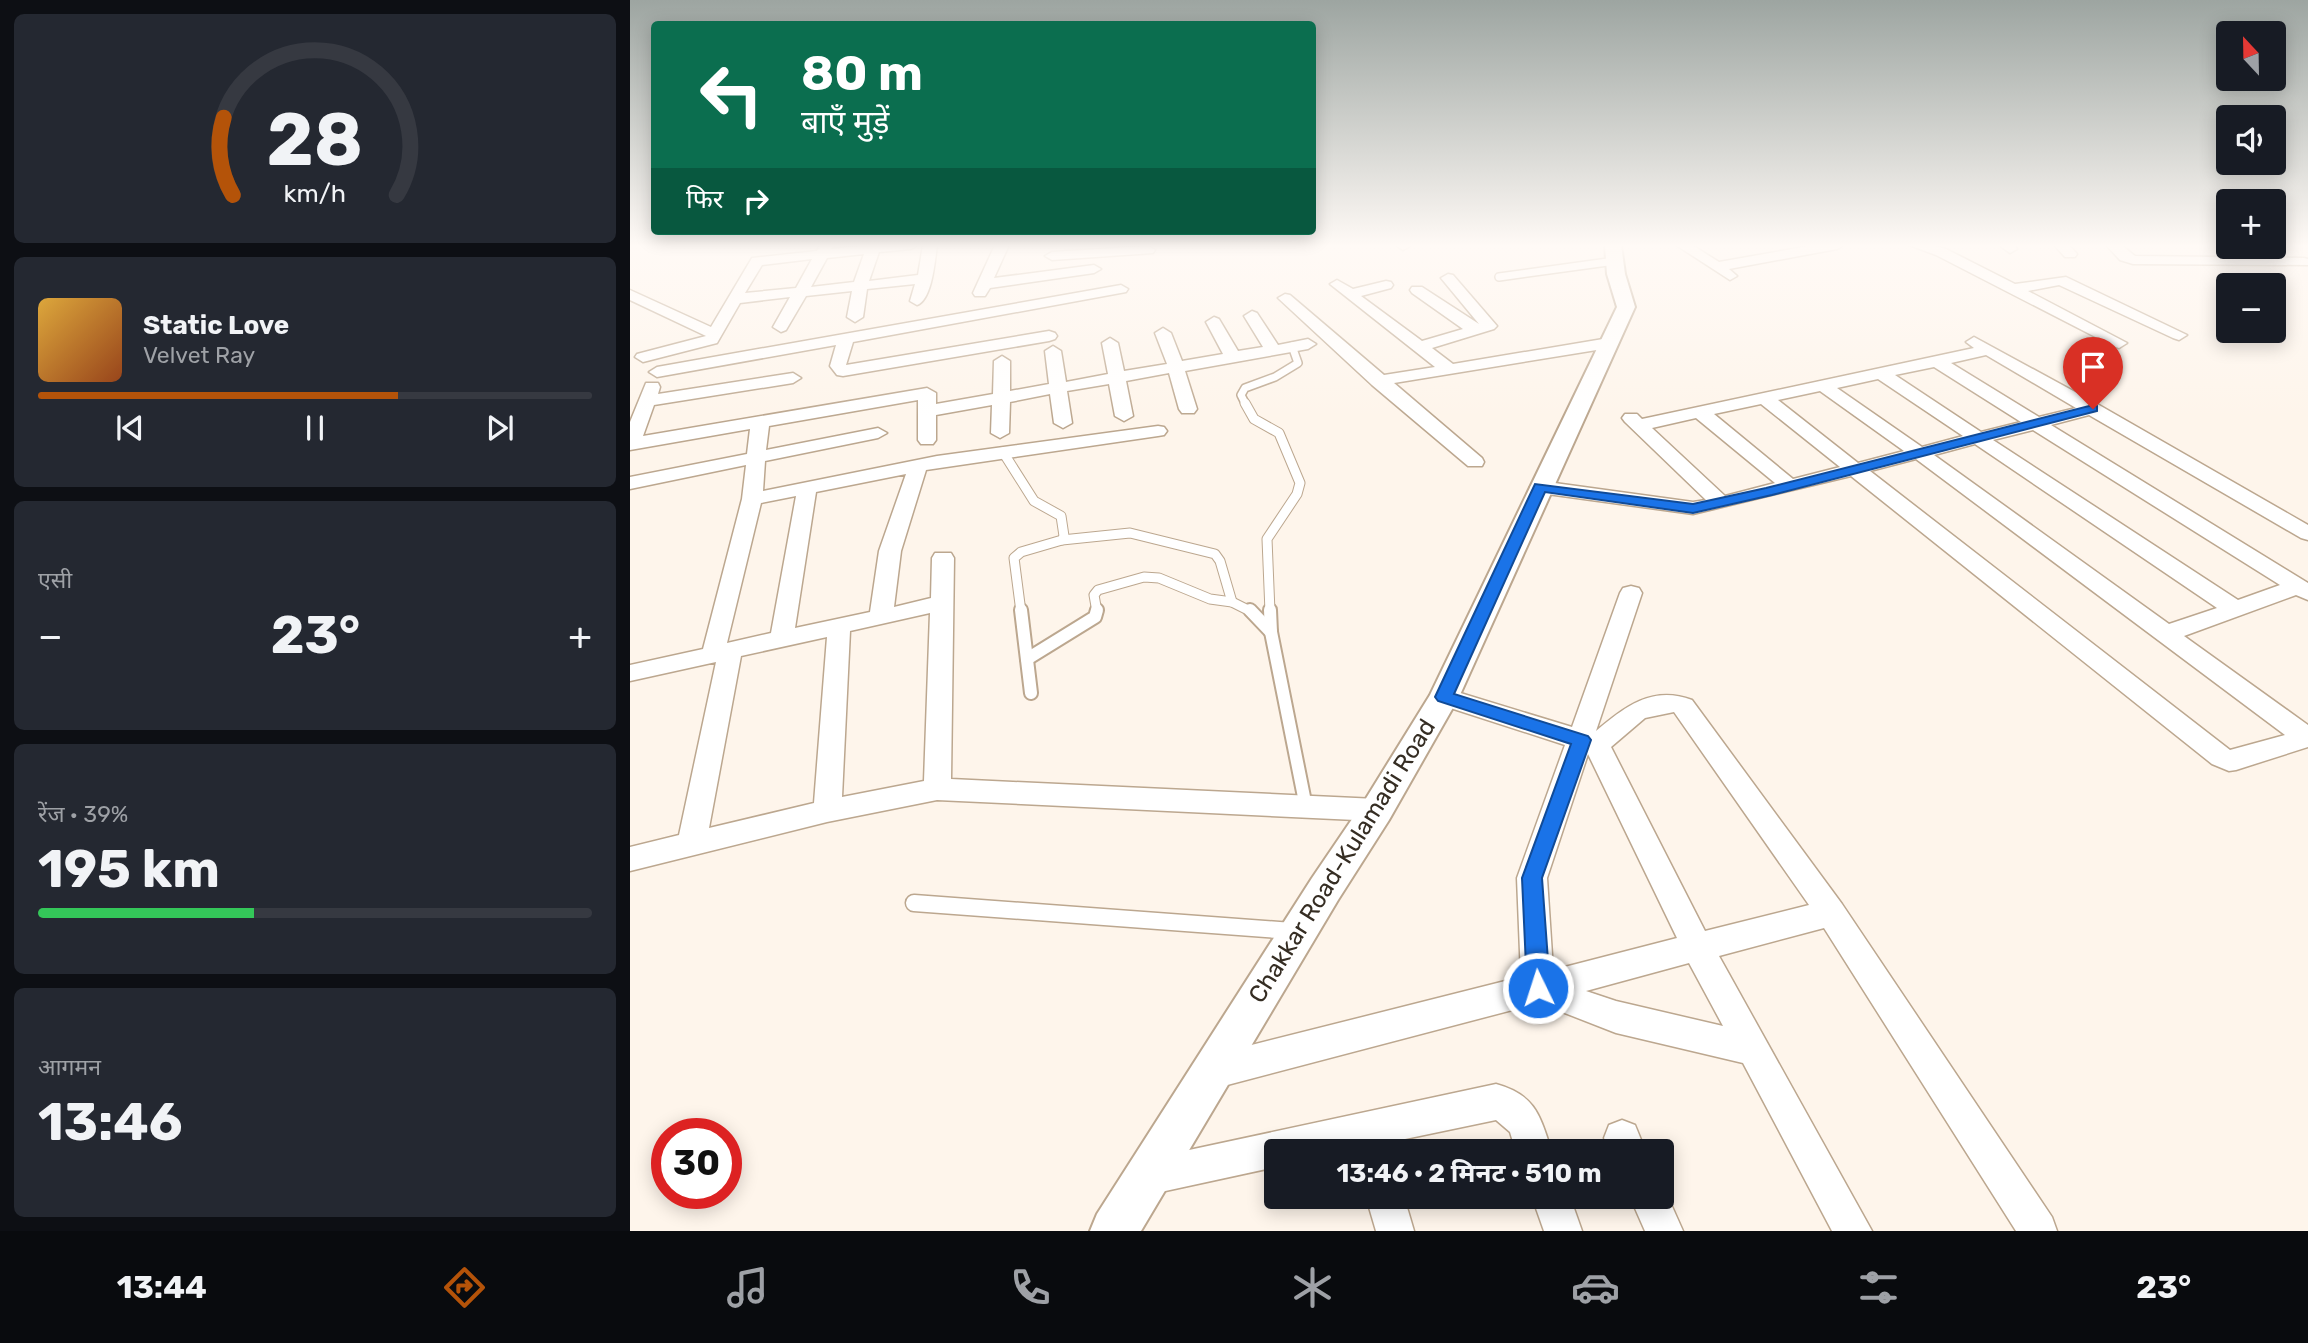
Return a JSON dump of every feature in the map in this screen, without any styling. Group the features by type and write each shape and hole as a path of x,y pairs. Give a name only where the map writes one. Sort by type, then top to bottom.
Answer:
{"street":[{"path":"648,302 716,335"},
{"path":"636,354 699,345 711,340 732,302"},
{"path":"781,327 794,302"},
{"path":"855,317 857,302"},
{"path":"978,302 978,313"},
{"path":"657,372 1041,302"},
{"path":"1290,302 1475,462"},
{"path":"1361,302 1449,369"},
{"path":"1435,302 1475,330"},
{"path":"1419,347 1488,324 1469,302"},
{"name":"Chakkar Road-Kulamadi Road","path":"1114,1231 1298,932 1377,810 1444,697 1626,307 1625,302"},
{"path":"2039,302 2119,343"},
{"path":"2109,302 2179,335"},
{"path":"1252,316 1273,350"},
{"path":"1214,322 1233,357"},
{"path":"1163,333 1188,409"},
{"path":"847,336 838,366 843,372 1051,344 1063,423"},
{"path":"1110,343 1124,416"},
{"path":"1378,381 1609,343"},
{"path":"631,444 927,394 999,398 1300,345"},
{"path":"1721,503 1635,422 1700,412 1822,386 1936,361 1982,346 2308,534"},
{"path":"631,444 657,372 656,367 636,354"},
{"path":"1000,433 1002,361"},
{"path":"1936,361 2303,589"},
{"path":"1880,373 2235,609"},
{"path":"647,401 793,378"},
{"path":"1822,386 1918,452 2307,737"},
{"path":"926,440 927,394"},
{"path":"1763,398 2221,757 2229,761 2235,760 2307,737"},
{"path":"1540,487 1693,508 2093,409"},
{"path":"1700,412 1790,486"},
{"path":"692,842 722,652 752,499 760,421"},
{"path":"752,499 918,466 1158,431"},
{"path":"630,483 878,433"},
{"path":"881,617 890,551 918,466"},
{"path":"782,639 807,487"},
{"path":"937,789 943,558"},
{"path":"2165,634 2303,589"},
{"path":"1538,988 1532,878 1589,743 1632,593"},
{"path":"630,673 943,603"},
{"path":"827,811 839,627"},
{"path":"1444,697 1589,743 1752,1049 1853,1231"},
{"path":"1589,743 1638,710 1675,704 1683,706 1831,912 2038,1231"},
{"path":"630,859 827,811 937,789 1377,810"},
{"path":"1212,1072 1831,912"},
{"path":"1538,988 1616,1017 1752,1049"},
{"path":"1375,1139 1496,1102 1510,1104 1521,1114 1530,1139"},
{"path":"1147,1177 1264,1158"},
{"path":"1389,1209 1395,1231"},
{"path":"1555,1209 1563,1231"},
{"path":"1654,1209 1664,1231"}],"lane":[{"path":"1300,345 1298,363 1275,377 1241,391 1254,419 1276,430 1281,436 1300,483 1297,494 1267,539 1271,632 1307,807"},
{"path":"1003,453 1034,501 1061,516 1064,536 1062,540"},
{"path":"1031,693 1014,558 1021,552 1062,540 1130,533 1215,554 1220,561 1232,602"},
{"path":"1027,659 1095,617 1097,611 1094,595 1106,586 1152,577 1214,601 1232,602 1252,610 1271,632"},
{"path":"914,903 1298,932"}],"route":[{"path":"1538,988 1532,878 1581,740 1444,697 1540,487 1693,508 1767,492 2093,409"}]}
